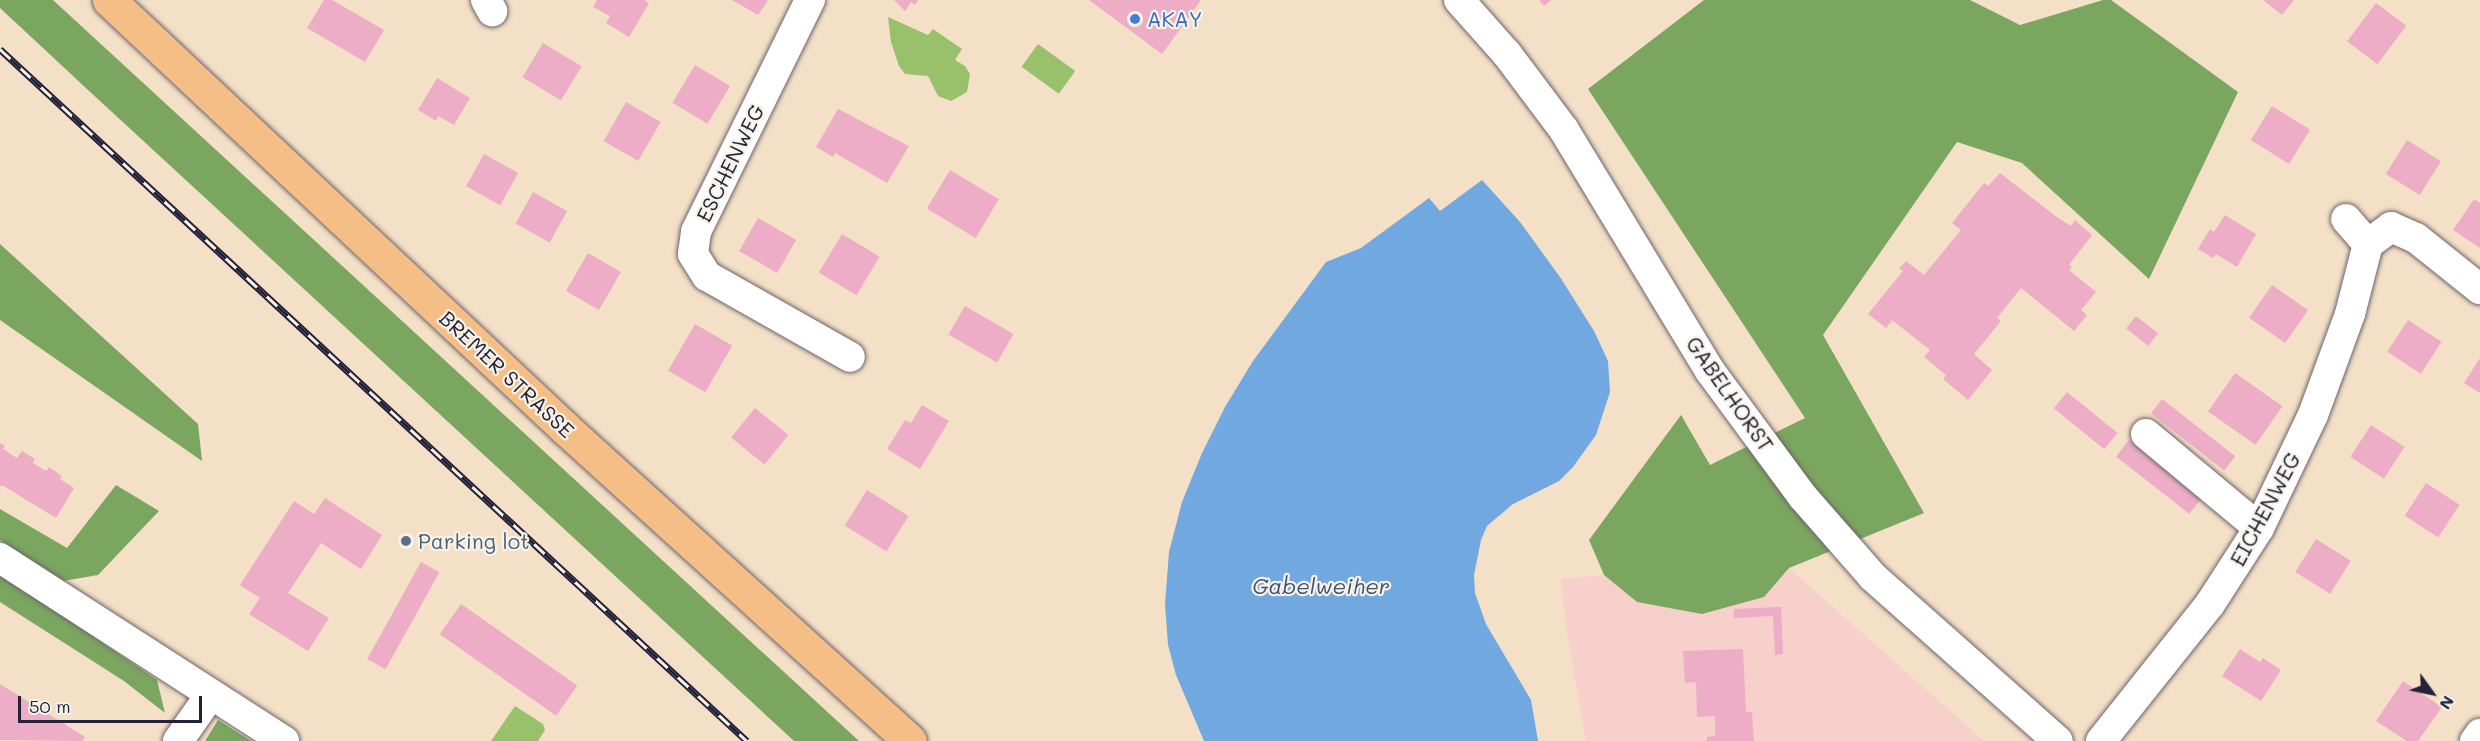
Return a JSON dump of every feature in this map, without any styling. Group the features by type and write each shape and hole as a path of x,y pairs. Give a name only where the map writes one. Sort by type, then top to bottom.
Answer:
{"main road":[{"name":"BREMER STRASSE","path":"109,0 566,429 910,741"}],"street":[{"name":"ESCHENWEG","path":"810,0 696,232 693,254 706,276 850,357"},
{"name":"GABELHORST","path":"1459,0 1507,54 1564,130 1710,372 1803,496 1873,576 2058,741"},
{"path":"2346,219 2368,244 2391,227 2416,238 2480,290"},
{"name":"EICHENWEG","path":"2101,741 2210,604 2259,528 2313,415 2350,314 2368,244"},
{"path":"2146,434 2259,528"},
{"path":"0,558 284,741"},
{"path":"178,741 211,694"},
{"path":"2475,741 2480,734"}],"shaded area":[{"path":"1789,568 1984,741 1586,741 1567,634 1561,579 1604,575 1637,602 1764,597"}],"green space":[{"path":"0,0 53,0 859,741 794,741 0,8"},
{"path":"1704,0 1970,0 2020,25 2103,0 2111,0 2238,92 2149,279 2022,163 1957,142 1823,335 1924,513 1789,568 1764,597 1702,614 1637,602 1604,575 1589,540 1681,415 1710,465 1805,418 1588,89"},
{"path":"888,17 928,35 933,29 962,49 955,60 965,66 970,74 967,92 951,101 938,96 928,76 905,74 899,66 891,42"},
{"path":"1038,44 1075,71 1059,94 1022,67"},
{"path":"0,244 198,424 202,461 0,320"},
{"path":"116,485 159,511 98,575 63,581 0,540 0,509 67,548"},
{"path":"0,573 157,680 165,713 124,681 0,602"},
{"path":"515,706 543,724 545,730 538,741 491,741"},
{"path":"218,720 251,741 205,741"}],"water":[{"name":"Gabelweiher","path":"1482,180 1520,222 1560,277 1594,331 1608,361 1610,392 1596,435 1573,467 1559,481 1513,504 1487,526 1481,540 1474,575 1475,593 1486,624 1531,700 1538,741 1204,741 1176,675 1168,645 1165,604 1169,552 1182,502 1202,453 1225,407 1253,361 1326,262 1361,248 1429,198 1440,211"}],"building":[{"path":"324,0 332,0 384,30 365,62 307,28"},
{"path":"597,0 644,0 649,3 629,37 606,23 610,16 593,7"},
{"path":"732,0 767,0 768,1 758,15"},
{"path":"894,0 918,0 915,5 911,2 905,11"},
{"path":"1089,0 1201,0 1162,54"},
{"path":"1539,0 1551,0 1544,6"},
{"path":"2263,0 2294,0 2282,15"},
{"path":"2376,3 2406,26 2377,64 2347,41"},
{"path":"543,43 582,66 561,100 522,77"},
{"path":"695,65 730,86 707,124 672,103"},
{"path":"437,78 470,98 454,125 438,116 436,121 418,110"},
{"path":"626,102 661,122 638,161 604,141"},
{"path":"2272,106 2310,130 2289,164 2251,140"},
{"path":"838,109 909,146 887,183 835,153 833,157 816,147"},
{"path":"2407,140 2441,161 2420,195 2386,174"},
{"path":"484,154 518,173 500,205 466,186"},
{"path":"950,170 999,199 976,238 927,209"},
{"path":"2000,173 2058,218 2071,226 2075,220 2092,235 2069,265 2072,267 2069,270 2096,292 2081,310 2087,315 2074,331 2021,288 1997,318 2001,321 1974,354 1992,370 1968,400 1943,379 1946,375 1924,357 1930,350 1892,320 1886,328 1868,314 1903,271 1899,269 1906,261 1924,275 1961,230 1952,223 1984,183 1988,186"},
{"path":"533,192 567,211 550,242 516,223"},
{"path":"2474,199 2480,203 2480,248 2453,230"},
{"path":"2225,215 2256,234 2237,267 2216,254 2213,258 2198,249 2210,229 2214,232"},
{"path":"758,218 796,240 777,273 739,251"},
{"path":"842,234 880,257 857,295 819,273"},
{"path":"588,253 621,272 599,310 566,291"},
{"path":"2272,285 2308,310 2285,343 2249,318"},
{"path":"965,306 1013,334 997,363 948,335"},
{"path":"2136,316 2158,333 2148,346 2126,329"},
{"path":"2408,320 2442,342 2421,374 2387,352"},
{"path":"695,324 732,346 705,392 668,371"},
{"path":"2480,358 2480,393 2464,383"},
{"path":"2235,373 2283,406 2256,445 2208,412"},
{"path":"2067,392 2118,433 2104,449 2054,408"},
{"path":"2162,399 2235,456 2224,470 2151,413"},
{"path":"922,405 949,421 920,469 887,449 905,420 911,423"},
{"path":"755,408 788,435 765,465 731,438"},
{"path":"2371,425 2405,447 2384,479 2350,457"},
{"path":"2129,440 2202,497 2189,514 2116,457"},
{"path":"0,443 5,446 3,449 17,458 22,451 35,459 33,463 46,471 49,467 62,476 60,479 74,488 56,518 2,485 0,487"},
{"path":"2426,483 2460,505 2438,537 2405,516"},
{"path":"867,490 909,516 886,552 845,526"},
{"path":"325,498 382,535 361,569 321,543 288,593 329,618 308,651 249,614 260,598 240,585 294,501 314,514"},
{"path":"2316,539 2351,561 2330,594 2295,572"},
{"path":"421,562 439,572 386,669 367,659"},
{"path":"461,604 577,685 556,716 440,634"},
{"path":"1781,607 1783,654 1775,655 1773,616 1734,618 1734,609"},
{"path":"1743,649 1746,712 1752,712 1754,741 1707,741 1707,737 1715,736 1715,716 1697,717 1696,682 1685,683 1683,651"},
{"path":"2240,649 2260,662 2263,658 2281,670 2261,701 2222,676"},
{"path":"2403,681 2442,707 2418,741 2407,741 2376,721"},
{"path":"0,684 85,737 83,741 0,740"}],"railway":[{"path":"0,49 747,741"}],"place":[{"name":"AKAY","path":"1135,19"},
{"name":"Parking lot","path":"406,541"}]}
